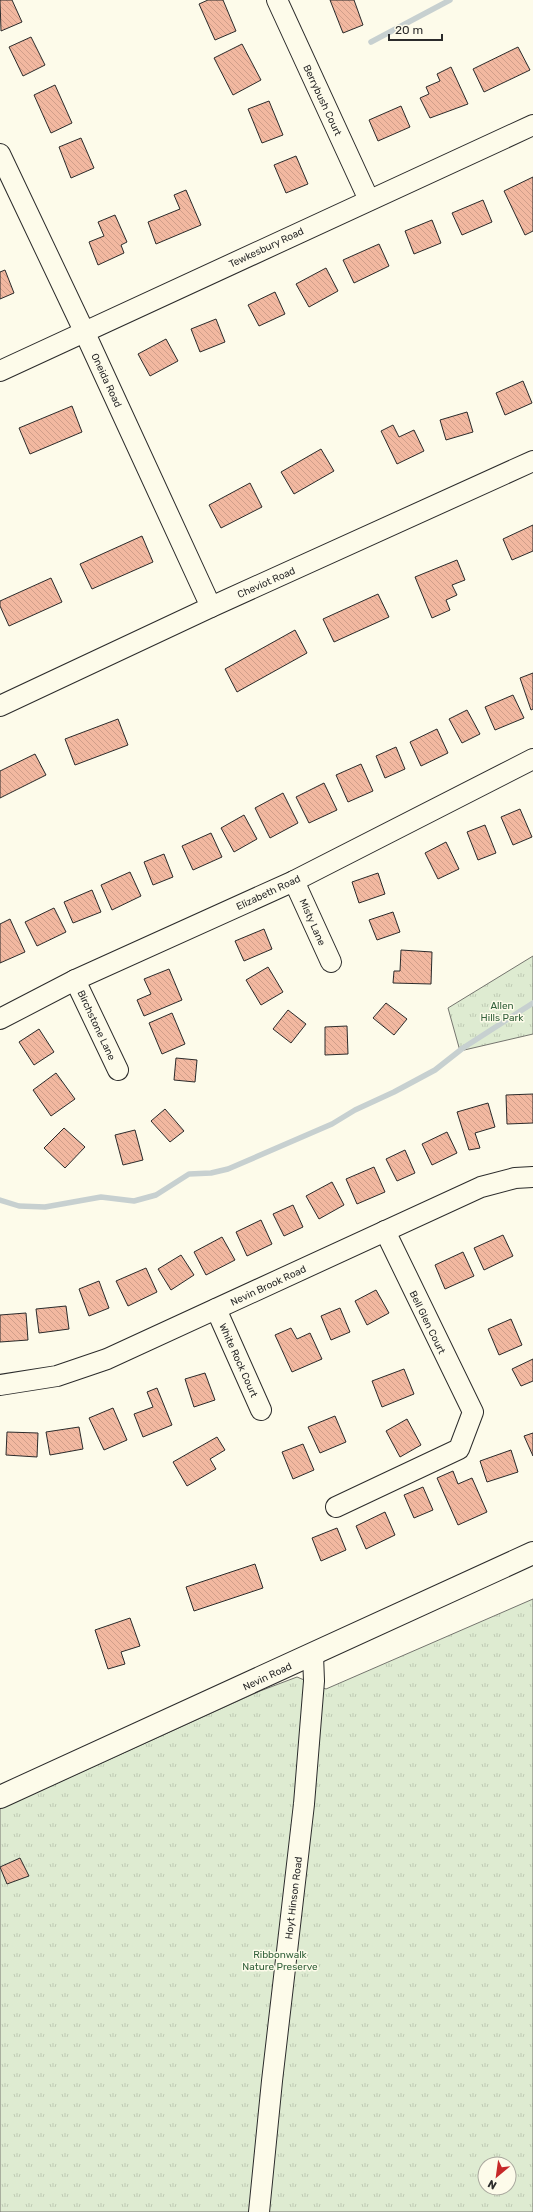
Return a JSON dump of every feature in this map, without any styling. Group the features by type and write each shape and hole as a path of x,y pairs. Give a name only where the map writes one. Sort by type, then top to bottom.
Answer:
{"main road":[{"name":"Nevin Road","path":"0,1797 533,1553"}],"street":[{"name":"Berrybush Court","path":"277,0 369,200"},
{"name":"Tewkesbury Road","path":"0,371 533,125"},
{"name":"Oneida Road","path":"0,154 84,331 211,607"},
{"name":"Cheviot Road","path":"0,706 211,607 533,461"},
{"name":"Elizabeth Road","path":"0,1019 75,980 294,881 533,759"},
{"name":"Misty Lane","path":"294,881 331,962"},
{"name":"Birchstone Lane","path":"75,980 118,1070"},
{"name":"Nevin Brook Road","path":"0,1385 57,1376 107,1359 481,1187 516,1178 533,1177"},
{"name":"Bell Glen Court","path":"336,1507 459,1449 472,1412 385,1231"},
{"name":"White Rock Court","path":"216,1309 261,1410"},
{"name":"Hoyt Hinson Road","path":"259,2212 304,1804 314,1681 313,1655"}],"green space":[{"name":"Allen Hills Park","path":"533,956 533,1034 460,1051 448,1008"},
{"name":"Ribbonwalk Nature Preserve","path":"533,1599 533,2212 0,2212 0,1809 260,1691 297,1677 326,1689"}],"building":[{"path":"0,0 12,0 22,22 1,31"},
{"path":"208,0 223,0 236,31 215,40 199,4"},
{"path":"330,0 354,0 363,25 343,33"},
{"path":"31,37 45,65 23,76 9,47"},
{"path":"242,44 261,80 233,95 214,58"},
{"path":"518,47 530,70 484,92 473,69"},
{"path":"451,67 468,104 430,118 420,98 429,94 426,87 440,81 437,74"},
{"path":"55,85 72,123 51,133 34,95"},
{"path":"269,101 283,135 262,143 248,109"},
{"path":"401,106 410,127 378,141 369,120"},
{"path":"81,138 94,168 71,178 59,147"},
{"path":"296,156 308,184 286,193 274,165"},
{"path":"533,177 533,231 525,235 504,191"},
{"path":"186,190 201,225 156,244 148,222 180,209 174,195"},
{"path":"483,200 492,222 462,235 452,213"},
{"path":"115,215 127,242 121,245 124,253 98,265 89,242 104,236 98,222"},
{"path":"432,220 441,243 414,254 405,231"},
{"path":"379,244 389,266 354,283 343,260"},
{"path":"326,268 338,291 309,307 296,284"},
{"path":"5,270 14,293 0,299 0,272"},
{"path":"275,292 285,314 259,326 248,305"},
{"path":"216,319 225,342 200,352 191,329"},
{"path":"166,339 178,361 150,376 138,354"},
{"path":"523,381 532,403 505,415 496,393"},
{"path":"72,406 82,432 30,454 19,428"},
{"path":"467,412 473,432 446,440 440,420"},
{"path":"393,425 399,437 414,430 424,451 397,464 381,431"},
{"path":"321,449 334,471 294,494 281,472"},
{"path":"250,483 262,507 221,528 209,505"},
{"path":"533,525 533,551 512,560 503,539"},
{"path":"142,536 153,562 92,589 80,564"},
{"path":"457,560 465,580 452,585 457,595 446,600 450,610 432,618 415,577"},
{"path":"51,578 62,602 9,626 0,606 0,601"},
{"path":"378,594 389,617 334,642 323,619"},
{"path":"295,630 307,653 237,692 225,669"},
{"path":"533,673 533,709 531,710 520,678"},
{"path":"513,695 524,718 495,730 485,707"},
{"path":"467,710 480,734 462,743 449,719"},
{"path":"118,719 128,745 75,765 65,739"},
{"path":"437,729 448,753 421,766 410,742"},
{"path":"396,747 405,769 385,778 376,756"},
{"path":"35,754 46,775 0,798 0,771"},
{"path":"361,764 373,791 348,802 336,775"},
{"path":"324,783 337,810 309,823 296,797"},
{"path":"283,793 298,823 270,838 255,808"},
{"path":"520,809 532,837 513,845 501,817"},
{"path":"244,815 257,839 234,852 221,828"},
{"path":"485,825 496,853 478,860 467,832"},
{"path":"211,833 222,857 193,870 182,846"},
{"path":"446,842 459,869 438,879 425,853"},
{"path":"164,854 173,877 153,885 144,862"},
{"path":"130,872 141,896 112,910 101,885"},
{"path":"378,873 385,894 359,903 352,882"},
{"path":"92,890 101,912 73,923 64,902"},
{"path":"54,908 66,932 37,946 25,922"},
{"path":"393,912 400,932 377,940 369,920"},
{"path":"10,919 25,952 0,963 0,924"},
{"path":"264,929 272,949 244,961 235,941"},
{"path":"401,950 432,952 431,984 393,983 394,971 400,971"},
{"path":"268,967 283,992 261,1005 246,980"},
{"path":"169,969 182,1000 144,1016 137,1000 151,994 144,979"},
{"path":"386,1003 407,1019 394,1035 373,1018"},
{"path":"288,1010 306,1024 291,1043 273,1029"},
{"path":"172,1013 185,1044 162,1054 149,1023"},
{"path":"347,1026 348,1054 325,1055 325,1027"},
{"path":"39,1029 54,1052 34,1065 19,1042"},
{"path":"176,1058 197,1060 195,1082 174,1080"},
{"path":"56,1073 75,1099 51,1116 33,1090"},
{"path":"533,1094 533,1123 507,1124 506,1095"},
{"path":"488,1103 495,1127 475,1133 480,1148 469,1150 457,1112"},
{"path":"165,1109 184,1131 170,1142 151,1121"},
{"path":"64,1128 85,1147 65,1168 44,1148"},
{"path":"135,1130 143,1160 123,1165 115,1135"},
{"path":"447,1132 457,1153 432,1165 422,1144"},
{"path":"405,1150 415,1173 397,1181 386,1159"},
{"path":"374,1167 385,1192 357,1204 346,1179"},
{"path":"332,1182 344,1205 319,1219 306,1196"},
{"path":"293,1205 303,1227 284,1236 273,1214"},
{"path":"261,1220 272,1244 247,1256 236,1232"},
{"path":"503,1235 513,1256 484,1270 474,1248"},
{"path":"222,1237 235,1260 206,1275 194,1252"},
{"path":"463,1252 474,1276 445,1289 435,1265"},
{"path":"181,1255 194,1275 171,1290 158,1269"},
{"path":"146,1268 157,1292 128,1306 116,1281"},
{"path":"99,1281 109,1308 89,1316 79,1289"},
{"path":"376,1290 389,1313 367,1325 355,1301"},
{"path":"66,1306 69,1329 39,1333 36,1309"},
{"path":"340,1308 350,1332 331,1340 321,1316"},
{"path":"26,1313 28,1340 0,1342 0,1315"},
{"path":"511,1319 522,1345 499,1355 488,1329"},
{"path":"291,1328 297,1339 310,1333 322,1359 292,1372 275,1335"},
{"path":"533,1359 533,1381 521,1386 512,1369"},
{"path":"404,1369 414,1394 382,1407 372,1381"},
{"path":"205,1373 215,1400 194,1407 185,1379"},
{"path":"157,1388 172,1425 143,1437 134,1414 153,1407 147,1392"},
{"path":"113,1408 127,1440 104,1450 89,1418"},
{"path":"335,1416 346,1442 320,1453 308,1427"},
{"path":"407,1419 421,1445 400,1457 386,1431"},
{"path":"79,1427 83,1449 50,1455 46,1432"},
{"path":"7,1432 38,1433 37,1457 6,1455"},
{"path":"533,1433 533,1456 524,1436"},
{"path":"217,1437 225,1450 210,1459 216,1469 187,1486 173,1462"},
{"path":"303,1444 314,1470 293,1479 282,1452"},
{"path":"511,1450 518,1472 487,1482 480,1461"},
{"path":"453,1471 458,1484 472,1478 487,1512 458,1525 437,1478"},
{"path":"423,1487 433,1510 414,1518 404,1495"},
{"path":"385,1512 395,1535 366,1549 356,1526"},
{"path":"337,1528 346,1550 321,1561 312,1538"},
{"path":"255,1564 263,1588 194,1611 186,1587"},
{"path":"130,1618 140,1646 121,1652 125,1664 108,1669 95,1630"},
{"path":"20,1858 29,1876 7,1884 0,1867"}],"waterway":[{"path":"371,42 450,0"},
{"path":"0,1200 19,1206 45,1207 101,1197 134,1201 156,1195 189,1174 211,1173 228,1169 332,1124 355,1110 394,1092 435,1070 463,1048 533,1003"}]}
